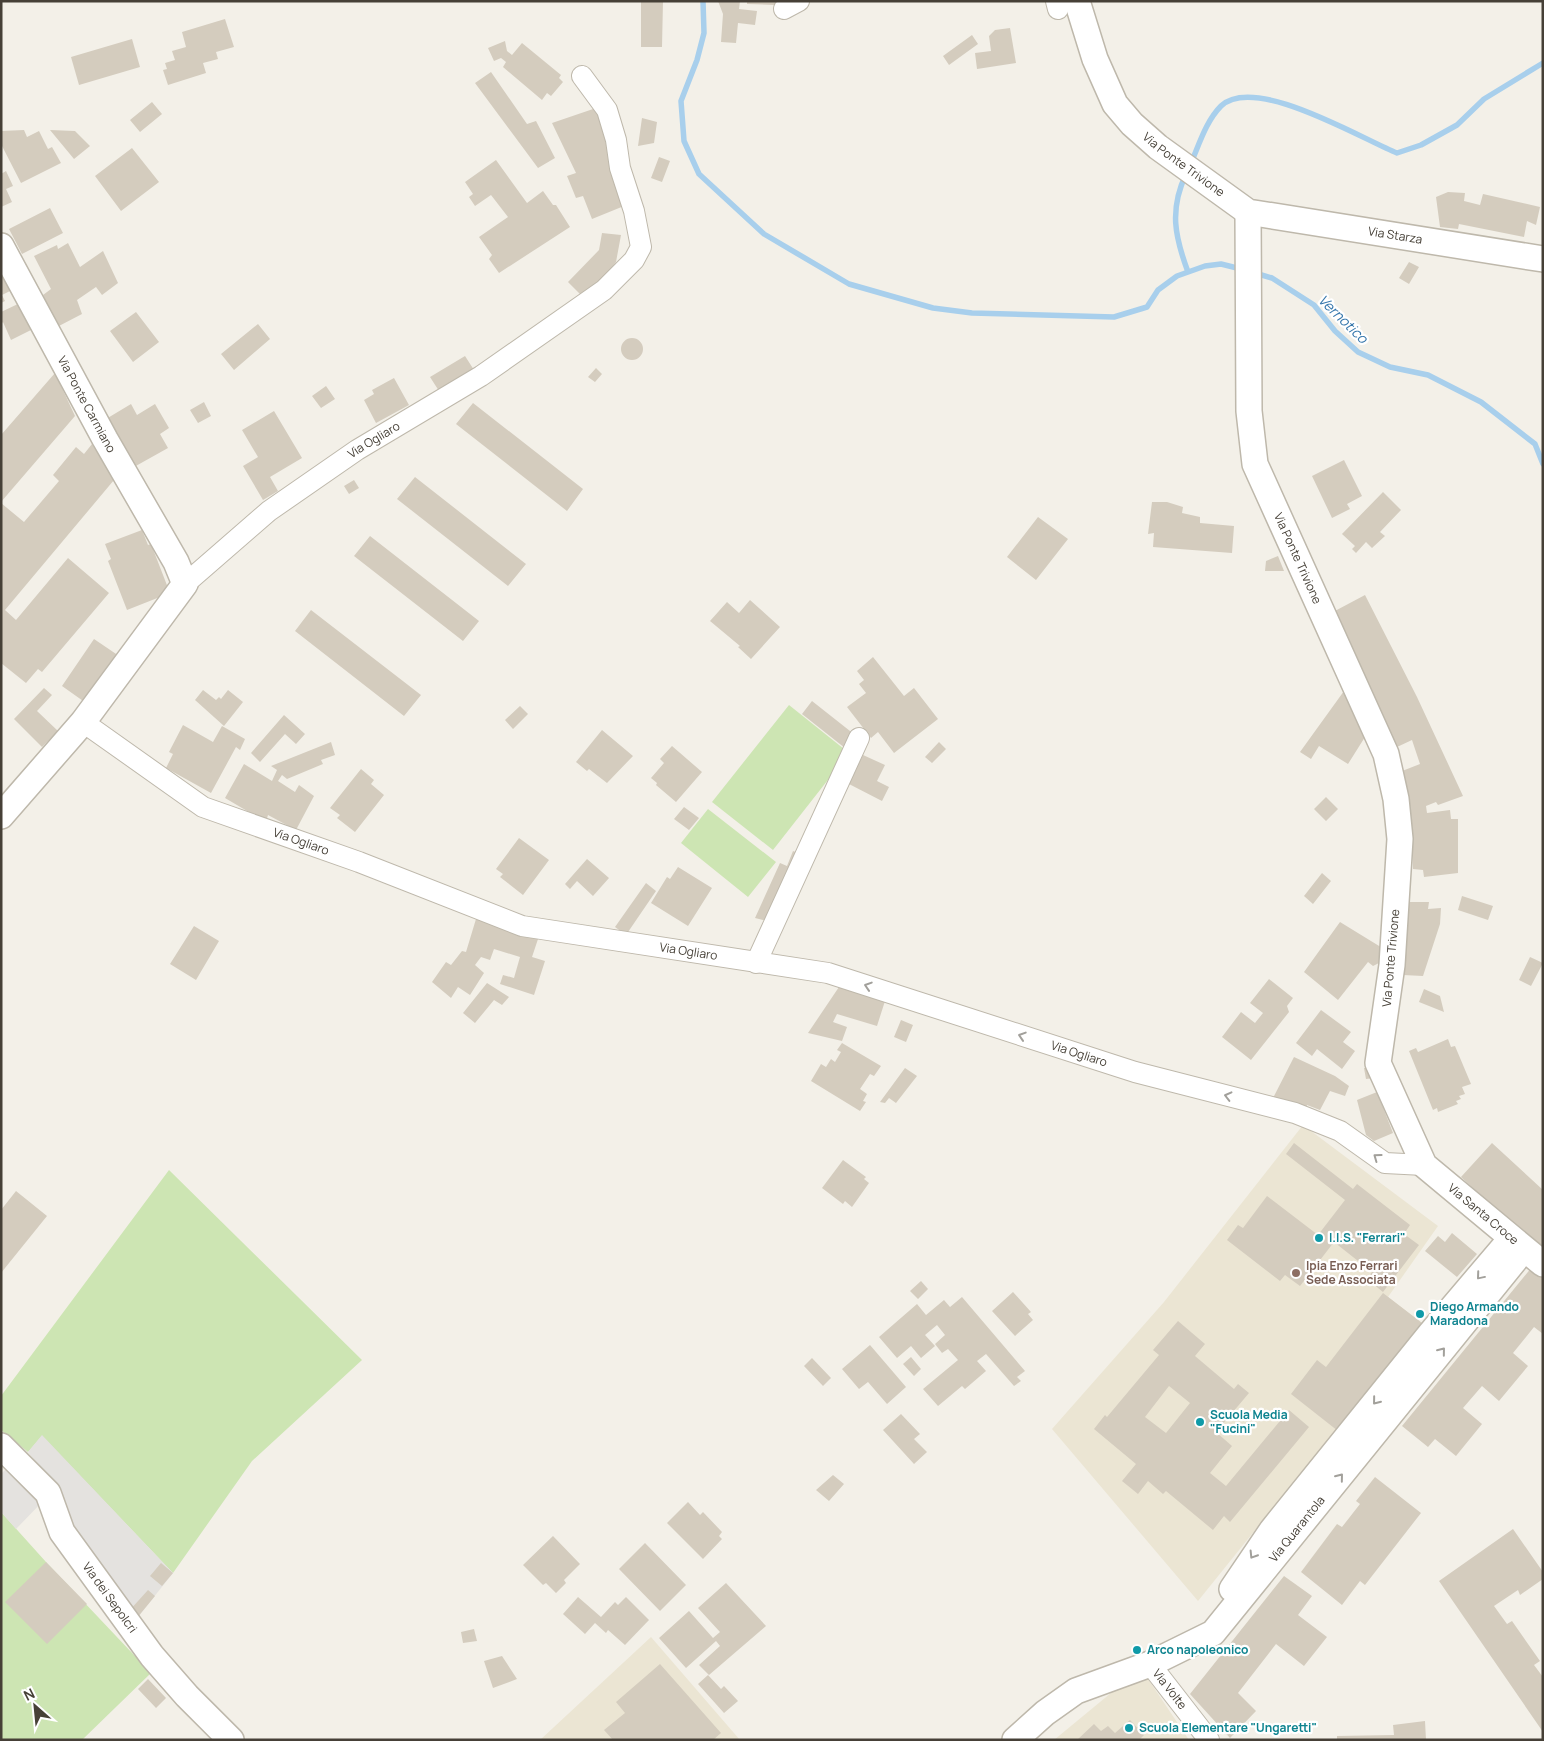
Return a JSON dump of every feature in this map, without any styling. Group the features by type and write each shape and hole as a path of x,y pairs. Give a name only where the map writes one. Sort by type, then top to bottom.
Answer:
{"street":[{"name":"Via Ponte Trivione","path":"1063,4 1095,59 1115,104 1132,124 1158,147 1248,212 1249,411 1255,464 1386,754 1396,799 1400,839 1392,965 1378,1063 1424,1165"},
{"name":"Via Ogliaro","path":"582,76 606,110 616,140 620,168 634,211 642,247 634,260 604,290 481,376 357,450 180,573 84,722 203,806 359,862 522,926 828,973 1135,1072 1295,1113 1340,1131 1385,1163 1424,1165"},
{"name":"Via Starza","path":"1248,212 1543,258"},
{"name":"Via Ponte Carmiano","path":"1,246 105,440 180,573"},
{"path":"1,816 84,722"},
{"path":"756,963 859,738"},
{"name":"Via Santa Croce","path":"1424,1165 1526,1251"},
{"name":"Via Quarantola","path":"1015,1740 1045,1713 1076,1691 1150,1664 1212,1633 1221,1624 1280,1535 1526,1251"},
{"name":"Via dei Sepolcri","path":"1,1446 48,1493 62,1532 152,1656 186,1696 230,1740"},
{"name":"Via Volte","path":"1150,1664 1209,1740"}],"shaded area":[{"path":"1303,1125 1438,1226 1388,1297 1422,1323 1198,1601 1052,1429 1164,1302"},
{"path":"42,1435 173,1573 137,1618 72,1526 59,1490 28,1452"},
{"path":"11,1464 45,1499 16,1529 1,1512 1,1474"},
{"path":"651,1637 740,1740 540,1740"},
{"path":"1144,1673 1189,1740 1054,1740 1117,1688"}],"green space":[{"path":"789,705 849,753 773,850 712,802"},
{"path":"708,809 776,862 748,897 681,843"},
{"path":"169,1170 362,1360 252,1461 173,1573 42,1436 28,1452 1,1430 1,1396"},
{"path":"1,1512 151,1673 82,1740 1,1740"}],"building":[{"path":"641,1 663,1 662,47 641,47"},
{"path":"718,1 740,1 739,9 757,11 755,25 738,23 736,43 721,42 723,14"},
{"path":"747,1 776,1 775,5 747,4"},
{"path":"225,19 234,47 216,52 218,59 203,63 206,73 168,85 163,70 167,69 165,63 175,60 172,51 186,47 182,32"},
{"path":"1010,28 1016,63 977,69 975,53 991,51 989,36 995,30"},
{"path":"972,35 978,44 949,65 943,56"},
{"path":"132,39 140,67 79,85 71,57"},
{"path":"505,41 507,51 512,55 522,43 561,75 559,78 563,82 551,96 547,93 542,100 503,67 506,62 501,58 494,61 488,48"},
{"path":"491,72 527,124 536,121 555,158 538,168 475,83"},
{"path":"152,102 162,114 140,132 130,120"},
{"path":"596,108 624,206 592,219 583,196 576,198 567,176 576,173 552,123"},
{"path":"642,118 657,122 654,143 638,146"},
{"path":"24,130 27,137 39,131 48,149 52,147 61,163 21,183 1,144 1,131"},
{"path":"50,130 75,131 90,146 74,159"},
{"path":"132,148 159,182 121,211 95,176"},
{"path":"659,157 670,161 662,182 651,178"},
{"path":"496,160 527,203 543,191 553,205 556,205 570,227 499,273 489,259 492,255 479,237 508,217 491,195 475,206 469,197 473,194 465,182"},
{"path":"6,171 13,186 6,189 12,202 1,207 1,174"},
{"path":"1448,192 1465,193 1464,201 1480,205 1483,194 1540,207 1536,225 1527,221 1524,237 1459,224 1458,229 1440,227 1436,197"},
{"path":"50,208 63,233 22,254 9,229"},
{"path":"602,233 621,235 616,262 604,278 581,295 568,282 599,250"},
{"path":"68,243 80,267 103,251 118,283 102,295 96,287 77,300 82,314 57,327 43,295 51,289 34,256 57,245 58,249"},
{"path":"1,259 14,289 2,295 5,301 1,303"},
{"path":"1409,262 1419,267 1409,284 1399,278"},
{"path":"20,303 33,329 11,340 3,322 1,324 1,312"},
{"path":"136,312 159,342 133,362 110,331"},
{"path":"258,324 270,339 234,370 221,354"},
{"path":"632,338 640,341 643,349 640,357 632,360 624,357 621,349 624,341"},
{"path":"465,356 474,370 439,391 430,377"},
{"path":"596,368 602,374 595,382 588,377"},
{"path":"55,373 75,416 1,502 1,435"},
{"path":"394,378 409,405 376,423 364,400 374,394 372,390"},
{"path":"326,386 335,399 321,408 312,396"},
{"path":"204,402 211,416 198,423 190,410"},
{"path":"473,403 583,489 567,511 456,424"},
{"path":"131,404 137,415 155,404 169,428 160,434 168,448 134,467 106,419"},
{"path":"274,411 302,458 270,477 278,491 263,500 243,466 258,457 242,430"},
{"path":"92,444 114,480 5,610 16,620 68,558 109,593 42,672 38,669 26,683 1,663 1,503 24,522 59,481 53,475 76,447 84,454"},
{"path":"1344,460 1362,496 1347,504 1350,509 1332,518 1312,476"},
{"path":"415,477 526,564 508,586 397,499"},
{"path":"354,480 359,488 349,494 344,486"},
{"path":"1383,492 1401,510 1380,532 1385,536 1372,548 1366,542 1356,553 1352,549 1355,546 1342,534"},
{"path":"1152,502 1167,502 1183,507 1182,513 1200,517 1200,523 1234,526 1232,553 1153,547 1154,533 1148,534"},
{"path":"1038,517 1068,539 1036,580 1007,557"},
{"path":"142,530 148,545 151,544 170,593 127,610 108,561 111,559 105,544"},
{"path":"370,536 479,621 463,641 354,556"},
{"path":"1278,556 1284,571 1265,571 1266,561"},
{"path":"1365,595 1417,697 1463,796 1438,805 1436,802 1426,806 1427,813 1450,810 1451,819 1458,819 1458,873 1424,877 1423,870 1413,869 1411,815 1397,773 1420,764 1412,740 1397,747 1333,612"},
{"path":"750,600 780,627 751,659 738,647 740,646 710,621 727,602 739,613"},
{"path":"311,610 421,695 404,716 295,631"},
{"path":"94,639 125,660 93,708 62,686"},
{"path":"873,657 904,696 914,688 938,719 894,753 878,732 871,738 847,707 866,693 859,684 864,680 857,671"},
{"path":"44,688 52,695 37,711 58,731 42,747 14,719"},
{"path":"203,690 216,700 219,697 221,699 228,690 243,702 224,726 195,700"},
{"path":"1344,691 1365,737 1348,764 1319,746 1311,759 1300,752"},
{"path":"812,701 850,731 854,739 850,752 802,714"},
{"path":"520,706 528,714 513,729 505,720"},
{"path":"284,715 305,734 296,744 285,734 260,762 251,753"},
{"path":"183,725 213,742 222,726 245,739 240,750 236,747 211,793 166,768 173,754 169,752"},
{"path":"602,730 633,756 607,783 576,762"},
{"path":"331,742 335,755 321,760 323,764 287,779 282,775 278,781 295,792 299,785 314,796 296,830 268,815 266,822 225,798 244,764 272,781 277,770 271,766"},
{"path":"939,742 946,749 932,763 925,757"},
{"path":"672,746 702,772 676,802 656,785 657,783 651,778 664,763 660,759"},
{"path":"863,755 885,765 877,781 889,787 882,801 849,784"},
{"path":"361,769 374,780 371,784 384,795 355,832 337,818 340,815 330,808"},
{"path":"1326,797 1338,809 1326,821 1314,809"},
{"path":"684,807 699,818 689,830 674,819"},
{"path":"519,838 549,860 523,895 500,877 503,874 496,869"},
{"path":"793,851 803,855 776,923 755,918 780,863 787,866"},
{"path":"587,859 609,878 593,896 577,881 570,889 565,884"},
{"path":"678,867 712,888 688,926 651,903 667,877 670,879"},
{"path":"1322,873 1331,881 1313,904 1304,896"},
{"path":"646,883 656,891 626,935 615,927"},
{"path":"1462,896 1493,906 1488,920 1458,910"},
{"path":"1404,902 1429,902 1428,909 1441,908 1440,924 1423,976 1403,975"},
{"path":"476,919 538,939 532,957 545,961 534,995 500,984 503,975 514,978 520,957 494,949 490,960 481,957 475,965 484,973 470,995 458,987 451,998 432,982 446,962 451,965 462,951 466,952"},
{"path":"1340,922 1384,949 1383,961 1373,966 1368,962 1338,1000 1304,972"},
{"path":"194,926 219,941 196,980 170,964"},
{"path":"1530,957 1543,963 1531,986 1519,980"},
{"path":"1269,979 1293,998 1287,1006 1289,1012 1251,1060 1222,1037 1241,1012 1255,1023 1263,1013 1250,1003"},
{"path":"487,983 509,997 502,1005 494,1000 475,1023 463,1013"},
{"path":"841,984 885,1001 877,1026 837,1014 833,1022 847,1027 842,1041 808,1033"},
{"path":"1424,989 1440,996 1444,1012 1419,1002"},
{"path":"1321,1010 1351,1032 1343,1042 1355,1051 1342,1069 1317,1049 1312,1056 1296,1043"},
{"path":"901,1020 913,1025 906,1042 894,1037"},
{"path":"1448,1039 1451,1047 1455,1046 1471,1084 1462,1087 1465,1094 1459,1096 1461,1099 1456,1101 1458,1104 1438,1112 1437,1108 1433,1110 1409,1051 1416,1048 1418,1052"},
{"path":"842,1043 881,1066 874,1076 870,1074 860,1089 867,1094 863,1101 866,1102 860,1111 811,1081 821,1064 826,1067 831,1059 835,1062 841,1052 837,1050"},
{"path":"1294,1057 1335,1076 1349,1086 1345,1096 1330,1091 1320,1110 1307,1105 1306,1109 1272,1100"},
{"path":"1372,1067 1374,1078 1366,1079 1364,1068"},
{"path":"905,1068 917,1076 896,1103 889,1098 885,1103 880,1102"},
{"path":"1377,1092 1393,1133 1374,1141 1366,1135 1357,1100"},
{"name":"I.I.S. \"Ferrari\"","path":"1294,1143 1353,1189 1357,1184 1410,1225 1404,1234 1419,1245 1383,1292 1367,1279 1372,1272 1334,1242 1300,1286 1285,1275 1280,1281 1227,1240 1238,1225 1243,1228 1267,1196 1318,1235 1345,1200 1286,1154"},
{"path":"1492,1143 1543,1190 1543,1253 1461,1177"},
{"path":"843,1160 866,1177 864,1179 869,1183 852,1207 845,1201 843,1204 822,1188"},
{"path":"16,1191 47,1216 1,1273 1,1210"},
{"path":"1452,1233 1477,1254 1457,1277 1425,1251 1438,1236 1445,1242"},
{"path":"1532,1267 1543,1276 1543,1334 1534,1327 1513,1353 1528,1366 1499,1401 1482,1386 1463,1408 1482,1424 1456,1456 1435,1439 1428,1447 1402,1426"},
{"path":"921,1281 928,1289 918,1299 910,1291"},
{"path":"1013,1292 1031,1312 1028,1314 1033,1320 1015,1336 992,1311"},
{"path":"1383,1293 1422,1323 1338,1431 1291,1394 1317,1360 1326,1367"},
{"path":"962,1297 1025,1371 1017,1377 1021,1381 1014,1386 986,1354 977,1361 986,1371 965,1389 962,1386 938,1406 923,1389 958,1360 948,1349 942,1353 935,1344 945,1335 937,1325 925,1335 935,1346 921,1358 911,1346 897,1358 879,1337 917,1304 926,1315 944,1300 950,1307"},
{"name":"Scuola Media \"Fucini\"","path":"1178,1321 1205,1344 1195,1356 1234,1389 1238,1384 1249,1393 1216,1432 1232,1446 1210,1473 1226,1486 1289,1410 1309,1427 1230,1522 1224,1516 1213,1530 1166,1491 1163,1494 1148,1481 1138,1494 1122,1481 1136,1464 1094,1429 1105,1415 1107,1417 1159,1355 1153,1350","holes":["1169,1386 1190,1403 1166,1433 1145,1417"]},
{"path":"870,1345 906,1387 887,1404 868,1382 859,1389 842,1369"},
{"path":"911,1357 921,1369 914,1376 903,1364"},
{"path":"812,1358 831,1378 823,1386 804,1366"},
{"path":"901,1414 920,1434 914,1439 927,1452 914,1464 883,1430"},
{"path":"833,1475 844,1484 829,1501 816,1490"},
{"path":"1375,1477 1421,1513 1365,1585 1360,1581 1342,1605 1301,1572 1337,1524 1342,1527 1360,1504 1356,1501"},
{"path":"688,1502 700,1515 703,1512 722,1532 719,1536 722,1539 703,1559 667,1523"},
{"path":"1513,1529 1543,1572 1543,1579 1520,1595 1518,1590 1494,1606 1507,1624 1512,1621 1540,1661 1534,1665 1543,1677 1543,1732 1439,1581"},
{"path":"553,1536 580,1564 564,1580 566,1583 556,1593 546,1583 543,1585 523,1565"},
{"path":"645,1543 686,1585 660,1611 619,1569"},
{"path":"46,1562 87,1604 47,1644 5,1602"},
{"path":"161,1563 173,1573 162,1586 150,1576"},
{"path":"1284,1576 1312,1596 1298,1615 1327,1637 1304,1666 1276,1644 1238,1693 1256,1711 1230,1738 1190,1694"},
{"path":"726,1583 766,1626 709,1675 699,1665 720,1646 716,1641 686,1668 659,1638 689,1611 713,1638 720,1632 698,1608"},
{"path":"148,1590 155,1596 137,1618 129,1611"},
{"path":"578,1597 601,1617 615,1602 618,1605 626,1597 649,1620 625,1645 608,1630 606,1633 595,1623 585,1634 563,1614"},
{"path":"474,1629 477,1641 463,1643 461,1632"},
{"path":"502,1656 517,1679 493,1688 484,1661"},
{"path":"660,1664 721,1733 713,1740 613,1740 604,1730 625,1713 616,1702"},
{"path":"708,1675 721,1689 724,1686 738,1701 724,1713 698,1684"},
{"path":"148,1679 166,1698 156,1708 138,1689"},
{"name":"Scuola Elementare \"Ungaretti\"","path":"1130,1720 1144,1735 1139,1740 1077,1740 1094,1724 1101,1731 1108,1726 1115,1733"},
{"path":"1425,1721 1426,1740 1337,1740 1337,1736 1394,1735 1393,1725"}],"waterway":[{"path":"703,1 704,33 697,60 681,101 684,141 699,174 764,234 849,284 933,308 972,313 1114,317 1147,307 1158,290 1177,276 1205,266 1221,264 1241,269"},
{"path":"1191,163 1211,119 1221,106 1237,98 1257,98 1281,103 1308,112 1397,153 1421,145 1457,125 1484,99 1543,63"},
{"path":"1186,174 1177,200 1176,223 1177,235 1188,272"},
{"name":"Vernotico","path":"1255,273 1272,278 1314,305 1335,331 1358,352 1390,367 1428,375 1481,402 1535,444 1543,464"}],"place":[{"name":"I.I.S. \"Ferrari\"","path":"1319,1238"},
{"name":"Ipia Enzo Ferrari Sede Associata","path":"1296,1273"},
{"name":"Diego Armando Maradona","path":"1420,1314"},
{"name":"Scuola Media \"Fucini\"","path":"1200,1422"},
{"name":"Arco napoleonico","path":"1137,1650"},
{"name":"Scuola Elementare \"Ungaretti\"","path":"1129,1728"}]}
